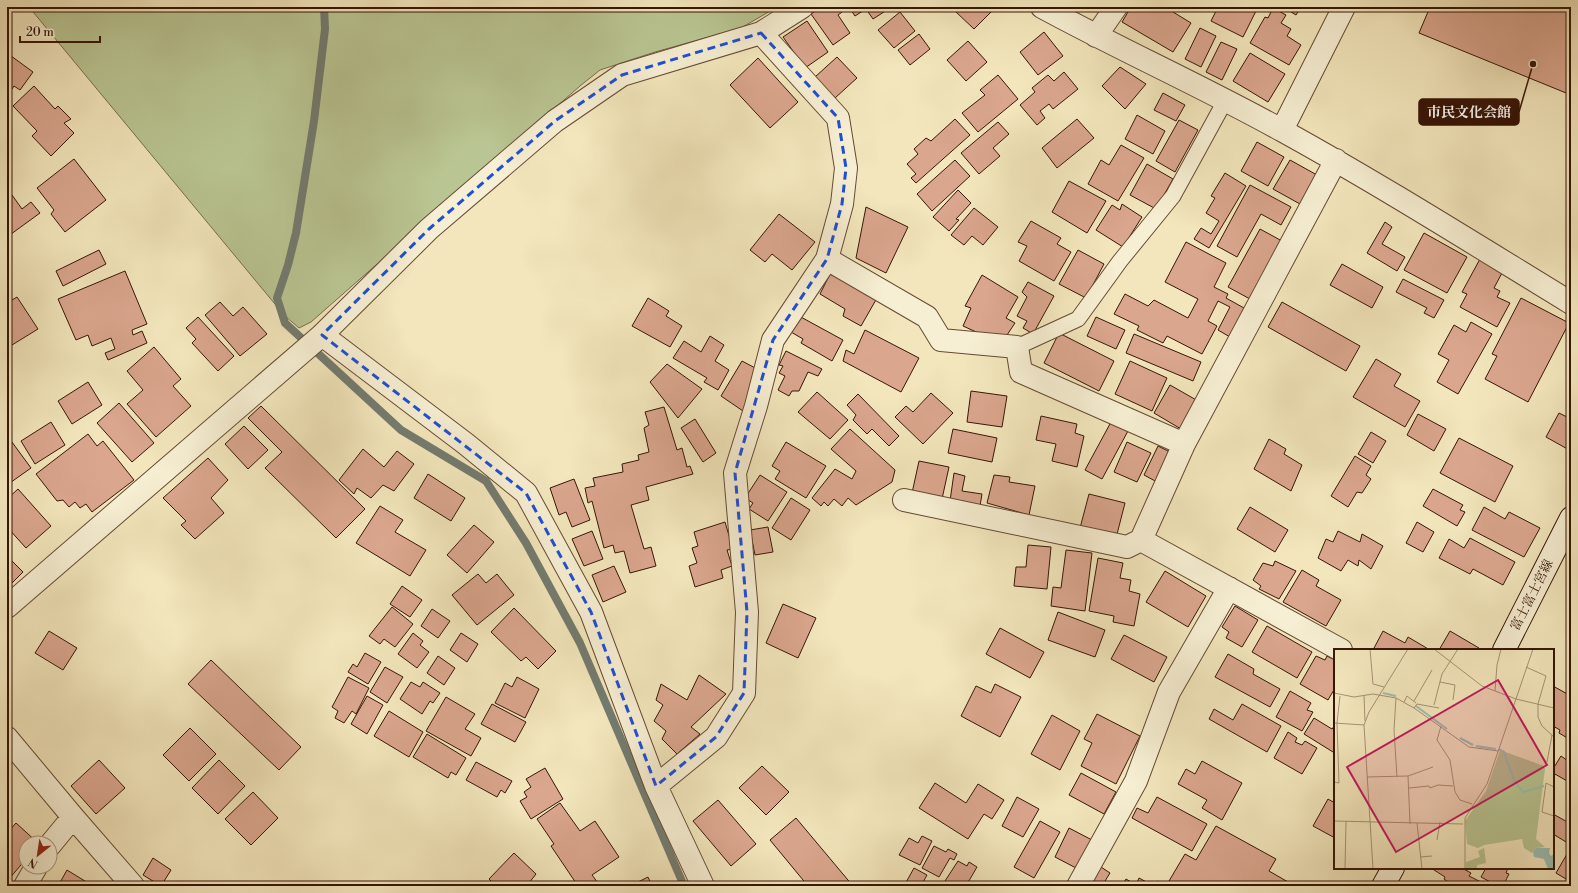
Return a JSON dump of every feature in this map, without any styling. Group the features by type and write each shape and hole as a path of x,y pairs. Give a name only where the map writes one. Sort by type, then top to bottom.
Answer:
{"street":[{"path":"7,607 322,335 429,229 555,121 622,75 761,33 802,7"},
{"path":"1042,7 1282,130 1336,160 1571,303"},
{"path":"1096,36 1116,7"},
{"path":"1282,130 1344,7"},
{"path":"656,786 716,737 744,693 747,612 735,473 756,406 773,340 827,259 842,204 846,168 838,118 761,33"},
{"path":"904,500 1127,547 1141,540 1184,444 1336,160"},
{"path":"827,259 927,317 941,340 1016,347 1021,372 1184,444"},
{"path":"322,335 466,444 526,493 591,612 656,786 703,886"},
{"name":"富士富士宮線","path":"1505,649 1571,518"},
{"path":"1141,540 1339,649"},
{"path":"1078,886 1136,781 1169,692 1229,588"},
{"path":"7,738 133,886"},
{"path":"58,835 73,817"},
{"path":"1383,886 1392,869"},
{"path":"25,886 31,875"}],"lane":[{"path":"1016,347 1078,319 1120,261 1173,196 1225,101"}],"highlighted area":[{"path":"761,33 838,118 846,168 842,204 827,259 773,340 735,473 747,612 744,693 716,737 656,786 591,612 526,493 322,335 429,229 555,121 622,75"}],"green space":[{"path":"29,7 777,7 741,28 655,52 600,70 311,322 299,328 284,315"}],"building":[{"path":"821,7 838,7 842,12 838,15 850,33 833,45 811,14"},
{"path":"849,7 890,8 873,19 866,9 855,16"},
{"path":"961,7 996,7 974,29 956,12"},
{"path":"1131,7 1165,7 1191,23 1173,52 1122,22"},
{"path":"1218,7 1258,7 1243,37 1211,21"},
{"path":"1283,7 1301,7 1296,15"},
{"path":"1430,7 1571,7 1571,95 1419,33"},
{"path":"1273,8 1286,15 1281,23 1291,29 1287,36 1301,45 1289,65 1250,43 1265,17 1268,18"},
{"path":"900,12 915,31 894,48 878,30"},
{"path":"807,21 828,52 805,68 783,37"},
{"path":"1200,28 1216,36 1201,67 1185,59"},
{"path":"1044,32 1063,56 1038,75 1020,52"},
{"path":"919,34 930,49 910,65 898,50"},
{"path":"968,41 987,62 966,81 947,60"},
{"path":"1221,42 1237,49 1222,80 1206,72"},
{"path":"7,53 33,72 20,90 14,86 7,96"},
{"path":"1250,53 1285,74 1268,102 1233,81"},
{"path":"837,57 857,78 835,98 815,77"},
{"path":"758,58 798,102 770,128 730,85"},
{"path":"1120,67 1146,84 1125,109 1102,86"},
{"path":"1064,72 1078,89 1053,109 1049,104 1040,111 1045,118 1037,125 1020,105 1035,92 1032,88 1048,75 1054,81"},
{"path":"998,75 1018,99 978,132 962,113 985,95 980,90"},
{"path":"34,86 55,109 58,106 71,119 64,123 74,133 51,156 32,136 37,131 13,106"},
{"path":"1163,93 1185,105 1176,121 1154,110"},
{"path":"1137,115 1165,131 1153,154 1125,139"},
{"path":"955,119 970,135 916,183 911,178 916,174 907,164 918,154 914,149 926,138 931,141"},
{"path":"1077,119 1094,138 1057,168 1042,148"},
{"path":"1179,120 1198,130 1175,172 1156,161"},
{"path":"998,122 1009,134 993,148 1000,156 979,174 961,153"},
{"path":"1257,142 1284,157 1268,186 1241,171"},
{"path":"1121,145 1144,158 1118,201 1088,184 1101,160 1109,165"},
{"path":"74,159 106,200 65,232 51,214 54,210 37,188"},
{"path":"955,160 970,176 932,211 917,194"},
{"path":"1290,160 1317,175 1300,204 1273,189"},
{"path":"1147,164 1173,179 1156,209 1130,195"},
{"path":"1225,173 1246,186 1209,248 1194,239 1201,228 1211,234 1219,221 1206,213 1215,198 1211,196"},
{"path":"1069,181 1106,201 1087,233 1052,212"},
{"path":"1250,185 1291,207 1281,225 1261,214 1237,257 1217,246"},
{"path":"958,190 971,203 956,219 959,220 949,231 933,217"},
{"path":"12,195 22,209 31,202 40,213 7,237 7,196"},
{"path":"1122,204 1142,217 1123,247 1096,230 1112,205 1120,210"},
{"path":"866,207 908,227 886,273 856,258"},
{"path":"974,208 998,227 983,245 972,236 964,245 951,235"},
{"path":"779,214 815,242 792,270 772,254 765,262 750,250"},
{"path":"1031,221 1061,238 1057,244 1071,252 1054,281 1019,261 1027,246 1018,242"},
{"path":"1385,222 1392,227 1382,244 1405,257 1397,271 1367,253"},
{"path":"1260,229 1282,241 1250,299 1228,287"},
{"path":"1424,233 1467,257 1447,293 1404,270"},
{"path":"1186,242 1226,263 1214,287 1228,294 1226,298 1244,308 1230,337 1218,330 1230,307 1218,301 1208,321 1217,326 1202,354 1167,336 1163,343 1137,330 1139,326 1114,314 1125,294 1148,306 1154,300 1188,318 1198,299 1165,282"},
{"path":"99,250 106,264 63,286 56,271"},
{"path":"1078,250 1104,264 1086,298 1059,284"},
{"path":"1480,259 1503,271 1494,288 1500,291 1497,297 1510,303 1497,327 1460,307 1467,294 1462,292"},
{"path":"1342,264 1383,287 1372,308 1330,285"},
{"path":"125,271 147,324 132,330 133,335 142,331 147,343 108,360 105,353 115,349 111,338 92,346 88,335 76,340 58,299"},
{"path":"830,274 877,298 861,326 843,316 845,309 820,294"},
{"path":"982,275 1018,297 1006,318 1015,323 1005,338 985,336 963,326 971,308 965,306"},
{"path":"1403,279 1444,300 1434,318 1424,313 1427,308 1396,292"},
{"path":"1028,282 1054,296 1033,334 1023,328 1027,321 1017,316 1027,297 1022,292"},
{"path":"17,297 38,329 12,345 7,337 7,303"},
{"path":"648,298 669,311 666,316 682,326 670,347 632,326"},
{"path":"1521,298 1569,323 1528,402 1485,379 1497,356 1492,354"},
{"path":"220,302 233,316 243,307 267,334 240,356 205,315"},
{"path":"1282,302 1360,346 1346,371 1268,327"},
{"path":"799,316 843,340 832,361 801,343 803,339 791,332"},
{"path":"198,317 234,356 218,371 192,343 196,339 186,328"},
{"path":"1096,317 1125,330 1116,349 1087,336"},
{"path":"1471,322 1492,334 1458,394 1437,382 1449,360 1438,354 1454,325 1466,332"},
{"path":"865,330 919,358 901,392 843,361 846,350 854,354"},
{"path":"1059,333 1114,361 1099,391 1044,363"},
{"path":"1134,334 1201,362 1193,381 1126,353"},
{"path":"710,336 724,345 715,361 729,370 718,390 704,382 707,378 673,358 684,341 701,352"},
{"path":"154,347 181,379 173,386 191,406 156,437 127,404 143,390 127,371"},
{"path":"786,351 822,369 818,376 808,372 799,391 792,391 789,396 778,390 785,376 779,373 783,366 779,365"},
{"path":"1376,359 1401,374 1394,386 1420,401 1405,427 1353,397"},
{"path":"742,361 759,370 757,386 743,411 721,396"},
{"path":"1130,361 1167,378 1152,411 1115,394"},
{"path":"667,364 702,389 678,418 650,382"},
{"path":"88,382 102,405 72,424 58,401"},
{"path":"1170,385 1198,401 1181,429 1154,413"},
{"path":"971,391 1007,396 1002,427 967,422"},
{"path":"817,392 848,420 830,439 798,412"},
{"path":"931,393 953,413 923,444 895,417 906,406 913,412"},
{"path":"858,394 899,436 889,446 872,429 867,434 853,420 856,415 847,405"},
{"path":"119,403 154,443 132,462 97,423"},
{"path":"261,406 365,509 336,538 265,468 282,452 248,418"},
{"path":"664,407 677,450 682,448 687,467 690,466 693,474 646,487 649,500 631,505 644,549 651,547 656,566 630,573 624,551 615,553 613,545 604,548 592,501 588,503 585,488 595,486 593,478 623,472 622,464 639,460 638,455 649,452 644,428 649,425 645,412"},
{"path":"1559,413 1571,419 1571,451 1546,437"},
{"path":"1418,414 1446,429 1434,451 1407,435"},
{"path":"1041,416 1077,424 1075,433 1084,436 1077,467 1052,461 1056,444 1036,440"},
{"path":"695,419 716,453 703,462 681,428"},
{"path":"51,422 65,445 35,464 21,441"},
{"path":"1111,422 1128,431 1102,479 1085,470"},
{"path":"244,426 268,450 248,469 225,444"},
{"path":"850,429 895,470 892,482 856,505 848,498 842,506 834,499 828,506 824,502 821,506 812,498 835,469 852,479 856,471 831,449"},
{"path":"953,429 997,438 992,462 948,453"},
{"path":"1371,432 1386,441 1373,463 1358,454"},
{"path":"88,434 97,446 103,441 134,480 92,512 86,504 80,508 75,502 69,507 63,500 57,501 36,474"},
{"path":"9,438 31,468 7,485 7,439"},
{"path":"1459,438 1513,466 1495,502 1440,473"},
{"path":"1269,439 1286,449 1284,454 1302,465 1291,491 1254,469"},
{"path":"786,442 826,466 806,498 775,479 780,471 772,466"},
{"path":"1127,442 1151,453 1137,482 1114,472"},
{"path":"1158,446 1172,453 1157,482 1144,475"},
{"path":"363,449 384,467 397,451 414,464 394,491 383,485 371,498 357,488 354,494 339,480"},
{"path":"1355,456 1371,466 1366,475 1371,479 1362,493 1357,492 1348,507 1331,496"},
{"path":"208,458 228,480 211,498 224,513 195,539 181,525 186,521 163,498"},
{"path":"919,461 949,467 942,499 912,493"},
{"path":"954,473 965,476 962,491 982,494 980,506 950,501"},
{"path":"428,474 465,498 451,521 414,498"},
{"path":"760,475 787,492 768,521 749,509 753,503 745,498"},
{"path":"994,475 1010,477 1009,482 1035,486 1029,515 987,503"},
{"path":"574,479 590,520 572,527 566,512 559,515 550,488"},
{"path":"18,489 51,526 26,548 7,527 7,499"},
{"path":"1433,489 1463,505 1460,510 1465,512 1457,526 1423,506"},
{"path":"1089,494 1125,503 1116,538 1080,528"},
{"path":"791,498 810,510 791,540 772,528"},
{"path":"380,506 403,520 395,532 426,550 410,576 356,543"},
{"path":"1250,507 1288,530 1275,552 1237,529"},
{"path":"1484,507 1505,519 1509,512 1540,528 1524,557 1472,530"},
{"path":"725,522 733,549 727,550 732,566 721,570 723,578 695,587 689,566 697,563 692,548 698,546 694,532"},
{"path":"1417,522 1434,532 1423,552 1406,543"},
{"path":"474,525 494,542 467,573 447,555"},
{"path":"768,527 773,552 755,555 750,530"},
{"path":"592,531 603,559 584,566 572,539"},
{"path":"1338,531 1360,542 1362,534 1383,546 1371,569 1359,560 1358,566 1348,560 1341,571 1318,558 1326,539 1333,542"},
{"path":"1470,538 1515,562 1503,585 1473,569 1470,574 1439,558 1449,539 1464,548"},
{"path":"1028,545 1051,547 1047,589 1014,586 1016,567 1026,567"},
{"path":"1066,550 1092,553 1085,611 1051,606 1053,587 1061,588"},
{"path":"7,556 23,572 7,588"},
{"path":"1098,558 1123,563 1120,578 1131,580 1129,591 1140,594 1134,626 1113,622 1114,616 1089,611"},
{"path":"1275,561 1296,571 1279,599 1259,589 1261,586 1253,580 1263,563 1273,566"},
{"path":"614,566 626,592 603,602 592,575"},
{"path":"1302,570 1319,580 1316,586 1341,600 1326,626 1283,602"},
{"path":"1165,571 1206,596 1188,627 1146,602"},
{"path":"478,574 486,583 497,574 514,595 477,625 452,595"},
{"path":"402,586 422,600 410,617 390,604"},
{"path":"783,604 816,618 798,658 766,643"},
{"path":"1235,606 1258,620 1242,647 1226,638 1229,632 1222,627"},
{"path":"392,607 413,624 395,647 384,639 380,644 369,636"},
{"path":"514,608 556,651 538,669 526,657 521,661 491,632"},
{"path":"432,609 450,621 438,638 421,626"},
{"path":"1058,612 1105,630 1095,657 1048,640"},
{"path":"1267,626 1312,652 1297,678 1252,652"},
{"path":"1000,628 1044,652 1030,678 986,654"},
{"path":"49,631 77,648 63,670 35,653"},
{"path":"1383,631 1405,643 1408,637 1428,649 1374,649"},
{"path":"1450,631 1479,648 1478,649 1440,649"},
{"path":"413,633 423,641 420,645 429,652 417,668 398,654"},
{"path":"461,633 478,644 467,662 450,650"},
{"path":"1124,635 1167,657 1154,682 1111,659"},
{"path":"365,653 381,662 368,684 348,672 353,664 357,667"},
{"path":"1228,654 1254,669 1253,674 1280,689 1270,707 1215,677"},
{"path":"438,656 455,668 444,685 427,673"},
{"path":"1316,656 1325,660 1327,656 1334,660 1334,690 1328,700 1300,684"},
{"path":"211,660 301,747 279,770 188,684"},
{"path":"385,667 403,677 387,703 370,692"},
{"path":"699,675 726,694 691,727 700,734 677,754 662,739 666,731 654,721 663,705 656,700 661,684 687,700"},
{"path":"348,677 369,688 356,714 352,711 344,723 335,718 338,711 332,707"},
{"path":"517,677 539,689 525,718 495,703 505,683 512,687"},
{"path":"411,682 420,687 423,682 440,693 433,703 430,701 422,714 400,699"},
{"path":"995,684 1021,697 1000,737 961,716 976,686 991,693"},
{"path":"1554,687 1571,696 1571,736 1569,739 1559,733 1560,730 1554,727"},
{"path":"1290,691 1311,703 1307,710 1313,712 1302,731 1276,717"},
{"path":"367,696 383,705 367,734 351,724"},
{"path":"446,697 475,714 465,729 481,738 471,756 426,731"},
{"path":"492,704 526,722 515,742 481,724"},
{"path":"1242,704 1281,726 1267,752 1209,719 1214,709 1233,720"},
{"path":"389,711 423,732 409,757 374,736"},
{"path":"1097,714 1140,736 1116,784 1081,766 1092,743 1084,739"},
{"path":"1052,715 1080,731 1060,770 1031,754"},
{"path":"1314,718 1332,729 1334,726 1333,752 1304,734"},
{"path":"190,728 216,754 189,781 163,755"},
{"path":"1288,732 1297,738 1295,742 1302,745 1305,741 1317,748 1302,774 1274,758"},
{"path":"427,734 466,758 456,775 451,772 448,778 413,757"},
{"path":"1561,756 1571,763 1571,779 1569,782 1554,774 1554,767"},
{"path":"99,760 125,788 96,814 71,786"},
{"path":"219,760 245,786 218,814 192,788"},
{"path":"1202,761 1242,783 1222,820 1202,808 1207,800 1178,784 1186,769 1195,774"},
{"path":"476,762 512,781 505,793 501,790 497,797 466,780"},
{"path":"762,766 789,792 766,815 739,788"},
{"path":"545,768 563,799 531,819 520,801 527,797 524,792 531,787 526,779"},
{"path":"1081,773 1116,792 1104,814 1069,795"},
{"path":"935,783 966,803 978,784 1004,800 992,819 984,814 968,839 919,808"},
{"path":"253,792 278,818 251,845 225,819"},
{"path":"1017,797 1039,809 1023,837 1002,826"},
{"path":"1157,797 1207,824 1192,851 1132,818 1137,808 1148,813"},
{"path":"1328,799 1334,802 1334,837 1313,826"},
{"path":"718,800 756,844 731,866 693,821"},
{"path":"560,803 580,831 595,821 619,857 592,875 598,883 593,886 578,886 551,846 554,844 537,819"},
{"path":"1554,815 1571,824 1571,845 1554,835"},
{"path":"796,818 853,886 808,886 770,840"},
{"path":"1040,821 1060,832 1034,878 1014,867"},
{"path":"16,823 29,835 18,835 18,868 9,879 7,877 7,833"},
{"path":"1216,826 1276,859 1269,871 1295,886 1178,886 1169,881 1185,854 1196,860"},
{"path":"1069,828 1092,840 1076,868 1055,857"},
{"path":"922,836 932,841 920,865 899,855 909,838 918,843"},
{"path":"934,846 946,852 948,849 957,854 954,860 950,858 939,877 922,868"},
{"path":"514,853 536,874 529,883 532,886 496,886 489,879"},
{"path":"1567,854 1571,856 1571,882 1556,873"},
{"path":"153,858 171,870 161,886 143,875"},
{"path":"958,861 967,866 969,862 977,867 966,886 954,886 945,881"},
{"path":"1098,865 1110,873 1102,886 1087,886"},
{"path":"914,868 927,875 921,886 904,886"},
{"path":"1433,869 1464,869 1471,873 1469,876 1487,885 1454,886 1444,879 1445,877"},
{"path":"1485,869 1508,869 1506,873 1509,874 1503,886 1498,886 1481,877"},
{"path":"67,870 93,886 58,886"},
{"path":"648,877 652,886 630,886"},
{"path":"1139,878 1154,886 1122,886 1126,879 1136,885"},
{"path":"1157,881 1166,886 1154,886"}],"waterway":[{"path":"324,7 325,29 314,121 296,233 288,265 277,298 285,323 401,430 486,481 526,543 580,643 684,886"}],"place":[{"name":"市民文化会館","path":"1533,64"}]}
